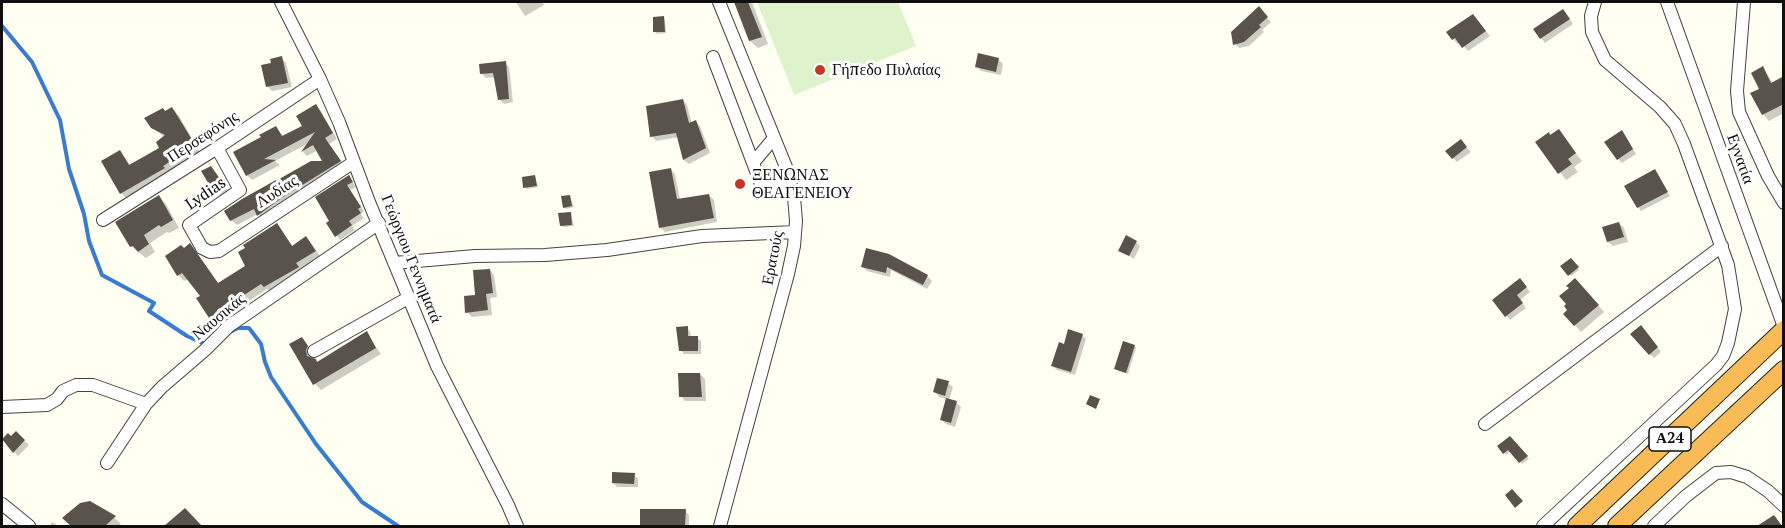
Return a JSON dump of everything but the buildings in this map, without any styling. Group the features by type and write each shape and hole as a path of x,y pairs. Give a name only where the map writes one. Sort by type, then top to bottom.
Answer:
{"highway":[{"name":"Α24","path":"1577,526 1784,329"},
{"name":"Α24","path":"1617,526 1778,375"}],"street":[{"name":"Γεώργιου Γεννηματά","path":"281,2 320,79 437,366 517,526"},
{"name":"Ερατούς","path":"719,2 790,180 795,207 795,232 788,274 720,526"},
{"path":"1543,526 1716,365 1723,356 1735,309 1728,265 1722,246 1675,124 1660,107 1605,60 1592,32 1591,16 1595,2"},
{"name":"Εγνατία","path":"1667,2 1784,329"},
{"path":"1744,2 1737,91 1739,112 1768,176 1784,203"},
{"path":"713,57 762,185 790,180"},
{"name":"Περσεφόνης","path":"103,220 320,79"},
{"path":"753,163 774,138"},
{"name":"Lydias","path":"189,225 240,190 217,148"},
{"name":"Λυδίας","path":"189,225 202,248 210,252 219,251 354,162"},
{"name":"Ναυσικάς","path":"107,463 146,404 229,326 379,223"},
{"path":"394,263 475,256 545,255 607,250 702,236 795,232"},
{"path":"1485,424 1722,246"},
{"path":"314,351 408,298"},
{"path":"2,407 47,405 57,399 63,391 76,385 93,386 146,404"},
{"path":"1654,526 1686,496 1716,473 1731,472 1747,477 1768,491 1784,506"},
{"path":"2,504 29,526"}],"green space":[{"name":"Γήπεδο Πυλαίας","path":"757,2 898,2 916,46 794,95"}],"waterway":[{"path":"2,26 32,62 60,120 69,169 84,214 89,241 102,275 154,303 149,311 187,336 207,343"},
{"path":"230,332 238,328 249,328 261,344 271,377 316,444 362,502 398,526"}],"place":[{"name":"Γήπεδο Πυλαίας","path":"820,70"},
{"name":"ΞΕΝΩΝΑΣ ΘΕΑΓΕΝΕΙΟΥ","path":"740,184"}]}
